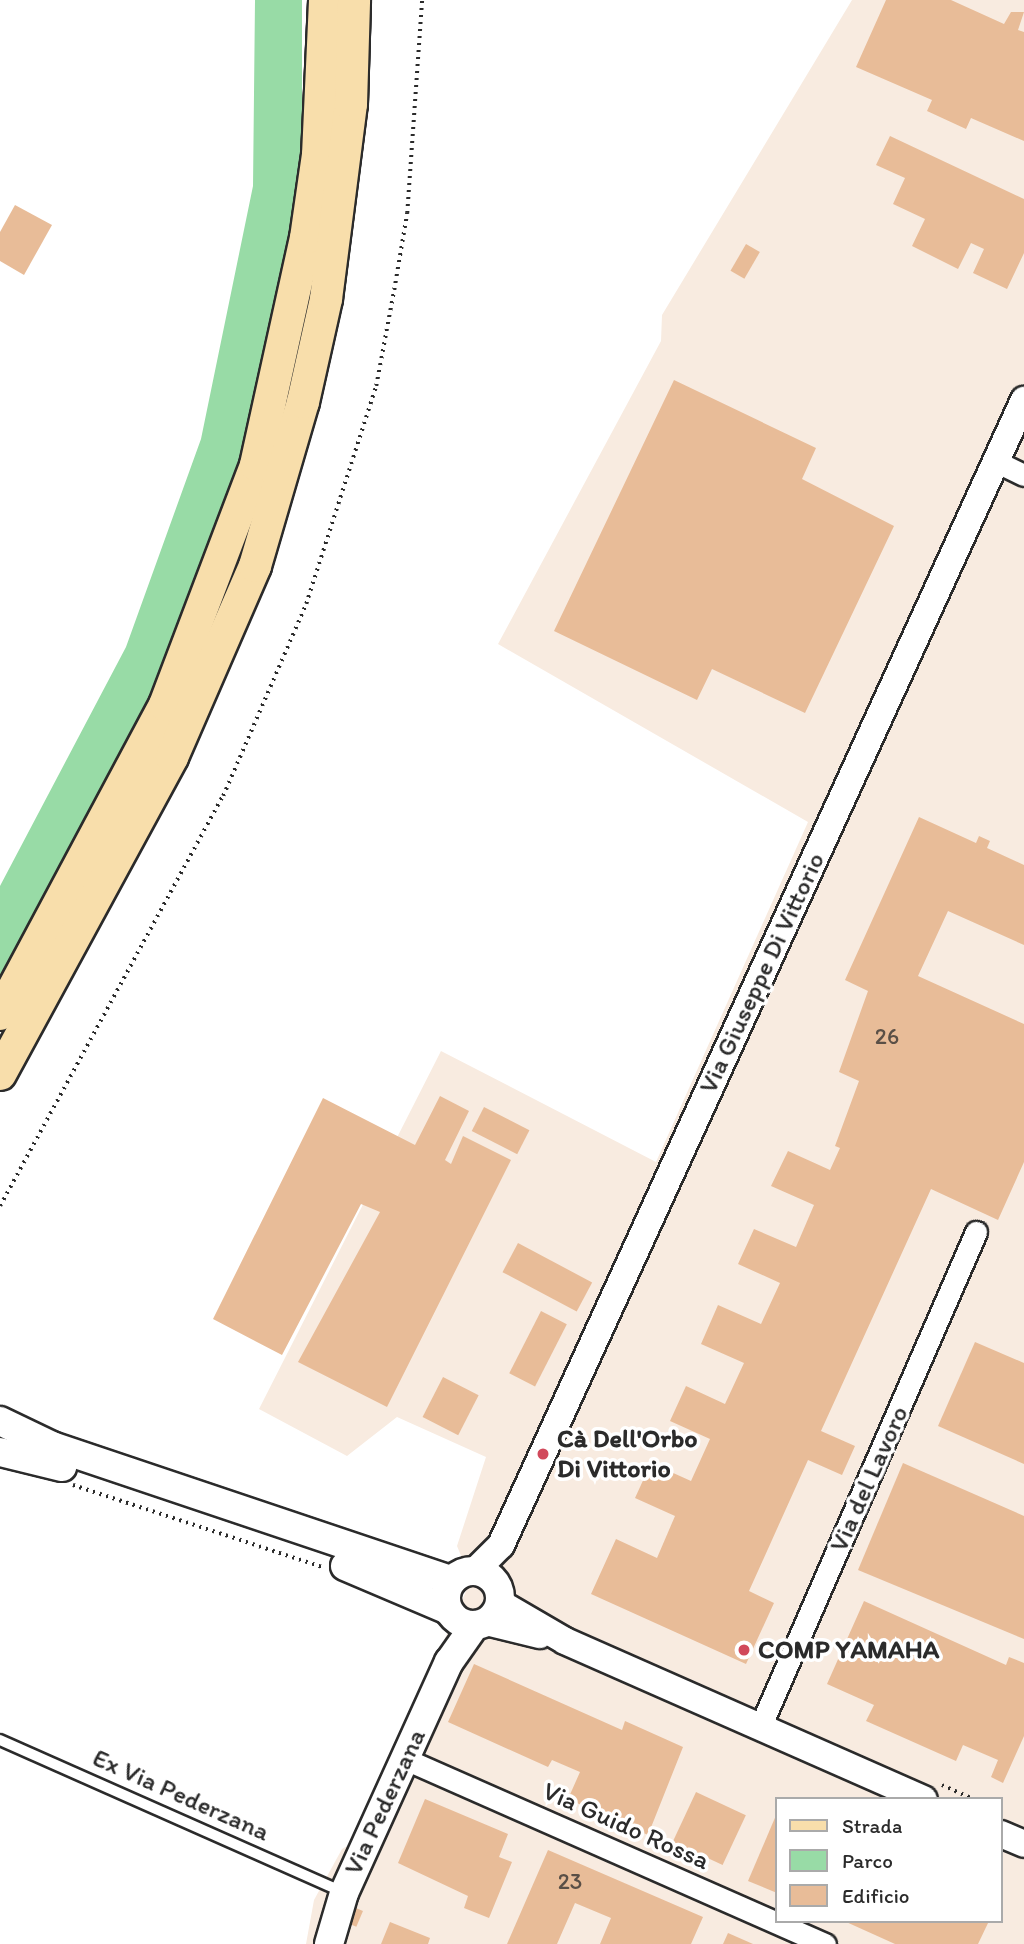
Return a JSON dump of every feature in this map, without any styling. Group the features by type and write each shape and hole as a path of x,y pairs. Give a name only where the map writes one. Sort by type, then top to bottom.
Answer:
{"main road":[{"path":"0,1014 165,705 231,542 294,310 319,131 325,0"},
{"path":"0,1074 172,757 255,566 303,402 326,299 348,130 354,0"},
{"path":"0,1421 52,1446 474,1602"},
{"path":"0,1452 46,1462 365,1573 474,1602"},
{"name":"Via Pederzana","path":"329,1944 344,1893 474,1602"}],"street":[{"path":"311,0 308,82 319,131"},
{"name":"Via Giuseppe Di Vittorio","path":"474,1602 1024,400"},
{"path":"995,461 1024,475"},
{"name":"Via del Lavoro","path":"761,1725 976,1233"},
{"path":"474,1602 761,1725 920,1797"},
{"name":"Via Guido Rossa","path":"405,1759 776,1922"},
{"path":"1003,1835 1024,1844"},
{"name":"Via Guido Rossa","path":"777,1923 825,1944"}],"lane":[{"name":"Ex Via Pederzana","path":"0,1740 344,1893"}],"path":[{"path":"0,1206 223,796 306,604 376,386 407,213 422,0"},
{"path":"68,1484 334,1571"}],"shaded area":[{"path":"852,0 1024,0 1024,1944 306,1944 314,1900 342,1849 354,1842 471,1580 457,1546 486,1457 397,1417 347,1456 259,1409 441,1051 656,1162 808,822 498,644 661,341 662,315"}],"green space":[{"path":"255,0 302,0 302,145 292,230 246,443 162,676 0,983 0,886 126,647 201,439 253,186"}],"building":[{"path":"886,0 951,0 1004,24 1011,12 1024,12 1018,30 1024,32 1024,141 971,118 966,129 927,111 932,100 856,67"},
{"path":"890,136 1024,199 1024,253 1007,289 973,273 984,249 971,243 958,269 912,246 925,219 893,204 905,178 876,165"},
{"path":"15,205 52,225 24,275 0,261 0,232"},
{"path":"746,244 760,252 744,279 730,271"},
{"path":"674,380 816,448 802,479 894,526 805,713 712,669 697,700 554,631"},
{"path":"919,817 976,843 979,836 990,841 987,848 1024,865 1024,945 948,911 918,976 1024,1024 1024,1162 998,1220 931,1189 821,1431 855,1446 842,1475 808,1460 749,1591 774,1603 746,1664 591,1594 616,1539 657,1558 675,1516 635,1498 651,1463 691,1481 710,1439 670,1421 686,1386 725,1404 744,1363 701,1344 718,1305 761,1324 780,1283 738,1264 754,1229 796,1247 814,1205 771,1186 788,1151 830,1170 840,1148 835,1146 859,1081 839,1072 868,991 845,980"},
{"path":"440,1096 469,1111 445,1160 451,1164 463,1136 511,1160 387,1407 298,1362 380,1212 361,1204 282,1355 213,1319 323,1098 415,1145"},
{"path":"484,1107 529,1130 517,1154 472,1131"},
{"path":"518,1243 592,1282 577,1312 503,1272"},
{"path":"541,1311 567,1324 535,1387 509,1373"},
{"path":"975,1342 1024,1363 1024,1464 938,1426"},
{"path":"443,1377 479,1395 458,1435 423,1417"},
{"path":"903,1463 1024,1516 1024,1639 858,1570"},
{"path":"864,1601 1006,1665 1009,1657 1024,1663 1024,1736 1003,1783 991,1777 998,1760 963,1745 956,1761 866,1721 874,1705 827,1684"},
{"path":"474,1664 622,1730 625,1721 683,1747 648,1835 568,1799 580,1772 552,1760 548,1767 448,1722"},
{"path":"696,1792 746,1815 723,1865 673,1842"},
{"path":"425,1799 508,1834 499,1857 512,1862 489,1918 464,1908 468,1896 398,1863"},
{"path":"776,1815 776,1893 748,1881"},
{"path":"548,1850 703,1917 691,1944 600,1944 611,1918 575,1903 557,1944 507,1944"},
{"path":"351,1906 363,1911 356,1927 344,1922"},
{"path":"390,1922 430,1938 428,1944 381,1944"},
{"path":"848,1923 988,1923 978,1944 895,1944"},
{"path":"728,1933 753,1944 723,1944"}],"place":[{"name":"Cà Dell'Orbo Di Vittorio","path":"543,1454"},
{"name":"COMP YAMAHA","path":"744,1650"}]}
